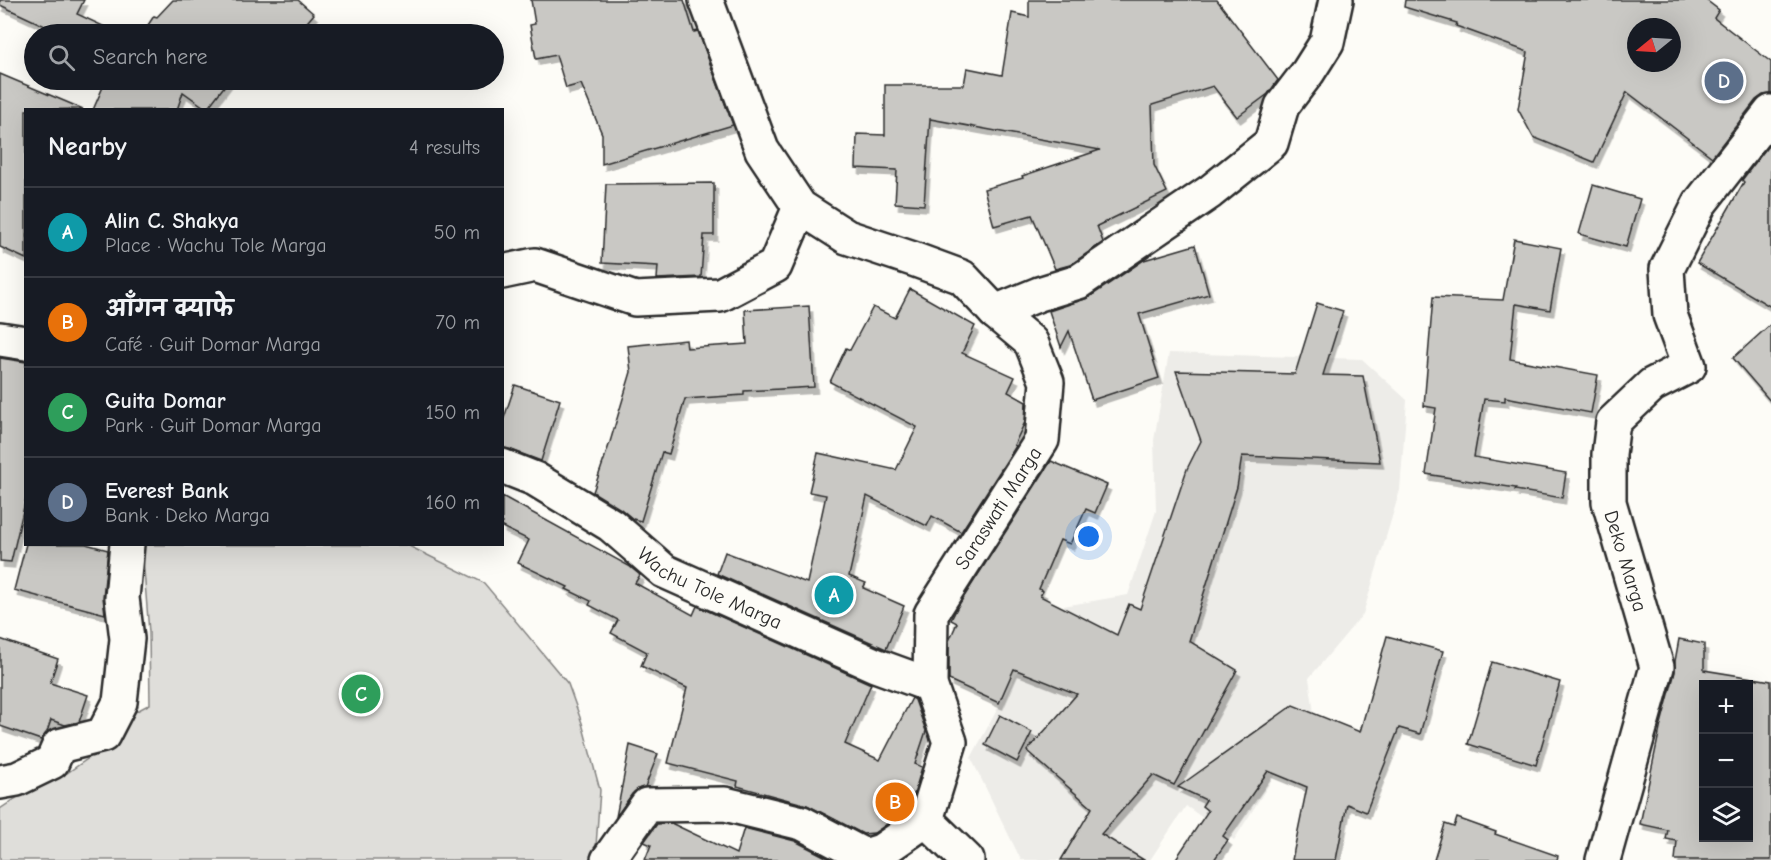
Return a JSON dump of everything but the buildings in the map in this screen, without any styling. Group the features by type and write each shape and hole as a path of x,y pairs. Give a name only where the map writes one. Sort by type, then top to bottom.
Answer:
{"street":[{"name":"Saraswati Marga","path":"706,0 762,150 800,207 847,237 962,277 995,312 1031,342 1047,382 1042,440 931,614 930,685 950,742 926,820"},
{"path":"995,312 1039,294 1078,282 1210,192 1271,143 1282,106 1327,42 1336,0"},
{"name":"Deko Marga","path":"1603,860 1657,667 1609,502 1609,454 1613,422 1652,385 1689,366 1670,315 1667,269 1700,203 1771,112"},
{"path":"504,272 535,265 635,299 720,295 775,266 800,207"},
{"path":"0,339 24,343"},
{"name":"Wachu Tole Marga","path":"504,467 535,479 611,525 664,571 875,664 930,685"},
{"path":"0,782 17,779 52,762 59,746 103,735 120,702 128,639 122,598 127,546"},
{"path":"608,860 647,805 725,804 802,823 865,856 881,851 926,820 967,860"}],"shaded area":[{"path":"1169,353 1362,359 1407,400 1400,490 1363,614 1309,678 1314,713 1234,840 1186,806 1150,860 1021,860 971,758 1052,608 1128,595 1156,511 1154,440"},
{"path":"142,546 409,546 484,583 568,684 582,723 600,790 595,860 0,860 0,809 51,775 67,773 112,742 118,721 150,704 149,632"}],"place":[{"name":"Everest Bank","path":"1724,81"},
{"name":"Alin C. Shakya","path":"834,595"},
{"name":"Guita Domar","path":"361,694"},
{"name":"आँगन क्याफे","path":"895,802"}]}
